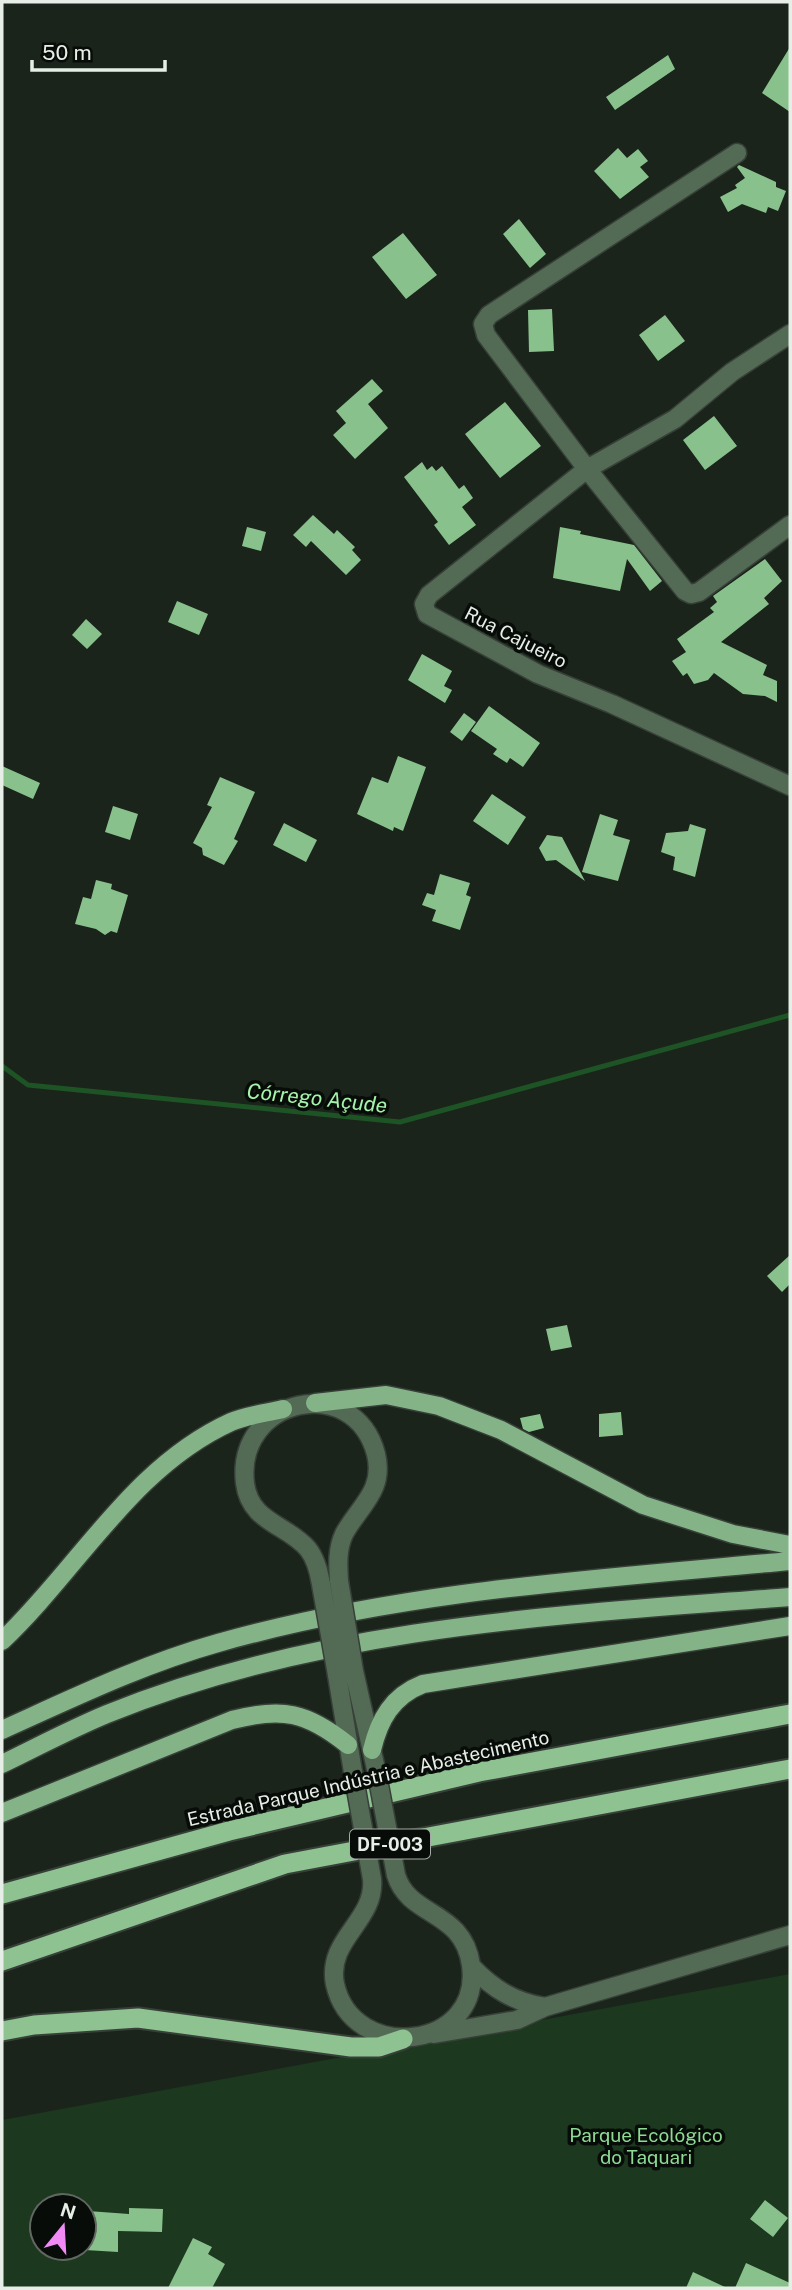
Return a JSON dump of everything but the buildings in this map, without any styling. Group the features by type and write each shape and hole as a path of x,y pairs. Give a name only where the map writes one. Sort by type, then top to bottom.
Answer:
{"highway":[{"name":"Estrada Parque Indústria e Abastecimento","path":"2,1894 229,1831 479,1772 790,1714"},
{"name":"DF-003","path":"2,1961 285,1864 790,1769"},
{"path":"2,2031 34,2025 138,2018 351,2047 379,2047 403,2039"}],"main road":[{"path":"314,1403 386,1395 439,1406 501,1430 643,1505 733,1534 790,1545"},
{"path":"2,1641 31,1613 136,1489 186,1446 234,1420 283,1409"},
{"path":"2,1731 124,1675 216,1643 304,1621 406,1601 489,1589 790,1562"},
{"path":"2,1764 108,1714 225,1675 321,1650 495,1620 790,1597"},
{"path":"372,1750 386,1713 396,1699 423,1684 790,1626"},
{"path":"2,1814 232,1720 259,1713 278,1712 311,1719 348,1745"}],"street":[{"path":"737,153 489,316 483,324 486,335 587,469 685,591 691,594 699,592 790,525"},
{"path":"587,469 675,419 732,372 790,334"},
{"name":"Rua Cajueiro","path":"587,469 429,594 424,604 427,614 538,674 612,704 790,786"},
{"path":"330,1582 343,1536 374,1492 377,1457 367,1434 349,1414 314,1403 283,1409 257,1431 244,1467 245,1485 250,1501 258,1513 308,1548 330,1582 346,1673 348,1745 372,1878 371,1902 343,1938 337,1951 334,1980 338,1995 356,2020 385,2035 403,2039 517,2020 545,2007 790,1935"},
{"path":"346,1673 372,1750 396,1875 405,1894 454,1926 471,1966 486,1981 513,2000 545,2007"},
{"path":"429,2035 446,2025 460,2011 467,1996 471,1966"}],"green space":[{"name":"Parque Ecológico do Taquari","path":"790,1974 790,2288 2,2288 2,2120"}],"waterway":[{"name":"Córrego Açude","path":"2,1066 28,1085 400,1122 790,1015"}]}
